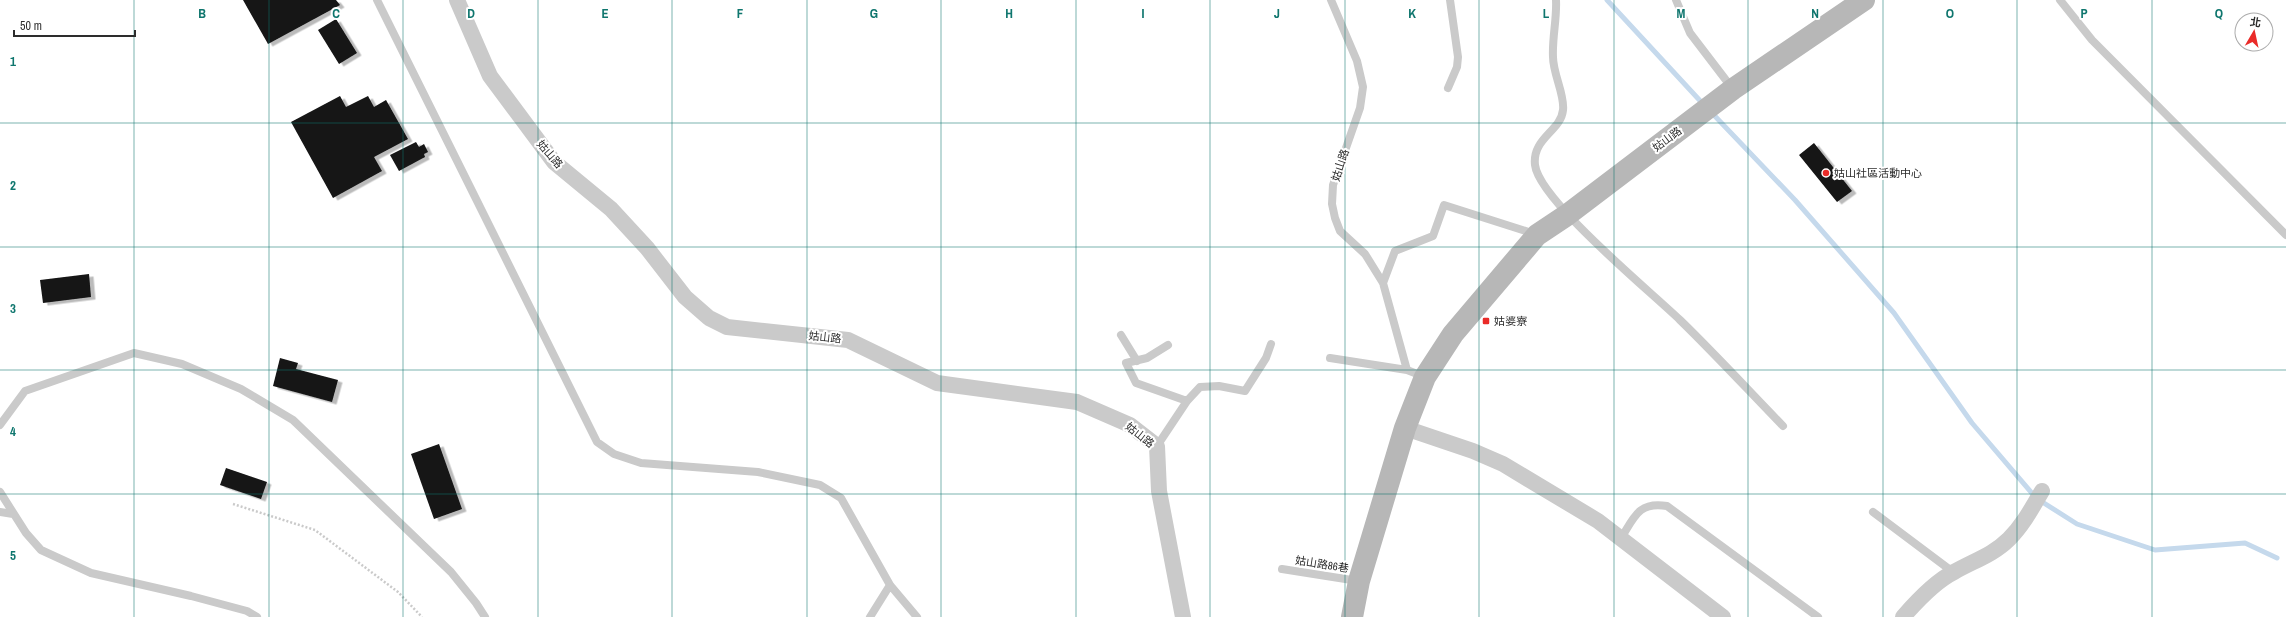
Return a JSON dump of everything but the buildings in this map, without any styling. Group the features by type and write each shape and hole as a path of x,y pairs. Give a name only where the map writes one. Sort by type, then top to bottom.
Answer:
{"street":[{"name":"姑山路","path":"457,0 490,76 554,162 611,209 647,248 685,297 709,318 728,327 848,340 937,383 1077,402 1130,424 1157,446 1159,491 1183,617"},
{"path":"1725,94 1864,0"},
{"name":"姑山路","path":"1352,617 1358,581 1405,428 1416,374 1453,334 1537,235 1567,215 1692,121 1725,94"},
{"path":"1405,428 1473,451 1504,464 1598,521 1620,540 1723,617"},
{"path":"1903,617 1915,604 1953,572 1989,556 2008,540 2025,520 2042,491"}],"lane":[{"path":"377,0 598,442 614,454 641,463 758,472 820,485 841,498 890,585 917,617"},
{"name":"姑山路","path":"1331,0 1357,61 1363,87 1360,108 1333,185 1332,204 1335,218 1340,231 1365,254 1383,283 1416,374"},
{"path":"1448,88 1457,67 1458,57 1450,0"},
{"path":"1556,0 1553,58 1564,110 1559,122 1542,140 1535,164 1539,180 1567,215 1680,321 1783,426"},
{"path":"1676,0 1690,33 1725,94"},
{"path":"2060,0 2092,40 2286,235"},
{"path":"1383,283 1395,251 1432,236 1444,205 1537,235"},
{"path":"1121,335 1137,361"},
{"path":"1157,446 1187,401 1200,387 1219,386 1244,392 1266,358 1271,344"},
{"path":"1168,345 1147,358 1126,363 1136,383 1187,401"},
{"path":"0,425 25,391 134,353 182,364 241,389 293,420 451,572 476,603 485,617"},
{"path":"1330,358 1416,374"},
{"path":"0,492 13,514 41,550 91,573 191,596 247,611 257,617"},
{"path":"1620,540 1638,511 1653,503 1667,506 1818,617"},
{"path":"0,512 13,514"},
{"path":"1873,512 1953,572"},
{"name":"姑山路86巷","path":"1282,569 1358,581"},
{"path":"870,617 890,585"}],"path":[{"path":"233,504 314,530 398,592 422,617"}],"waterway":[{"path":"1607,0 1704,105"},
{"path":"1711,112 1795,200 1894,313 1972,423 2036,498 2077,524 2155,550 2245,543 2277,558"}],"place":[{"name":"姑山社區活動中心","path":"1826,173"},
{"name":"姑婆寮","path":"1486,321"}]}
